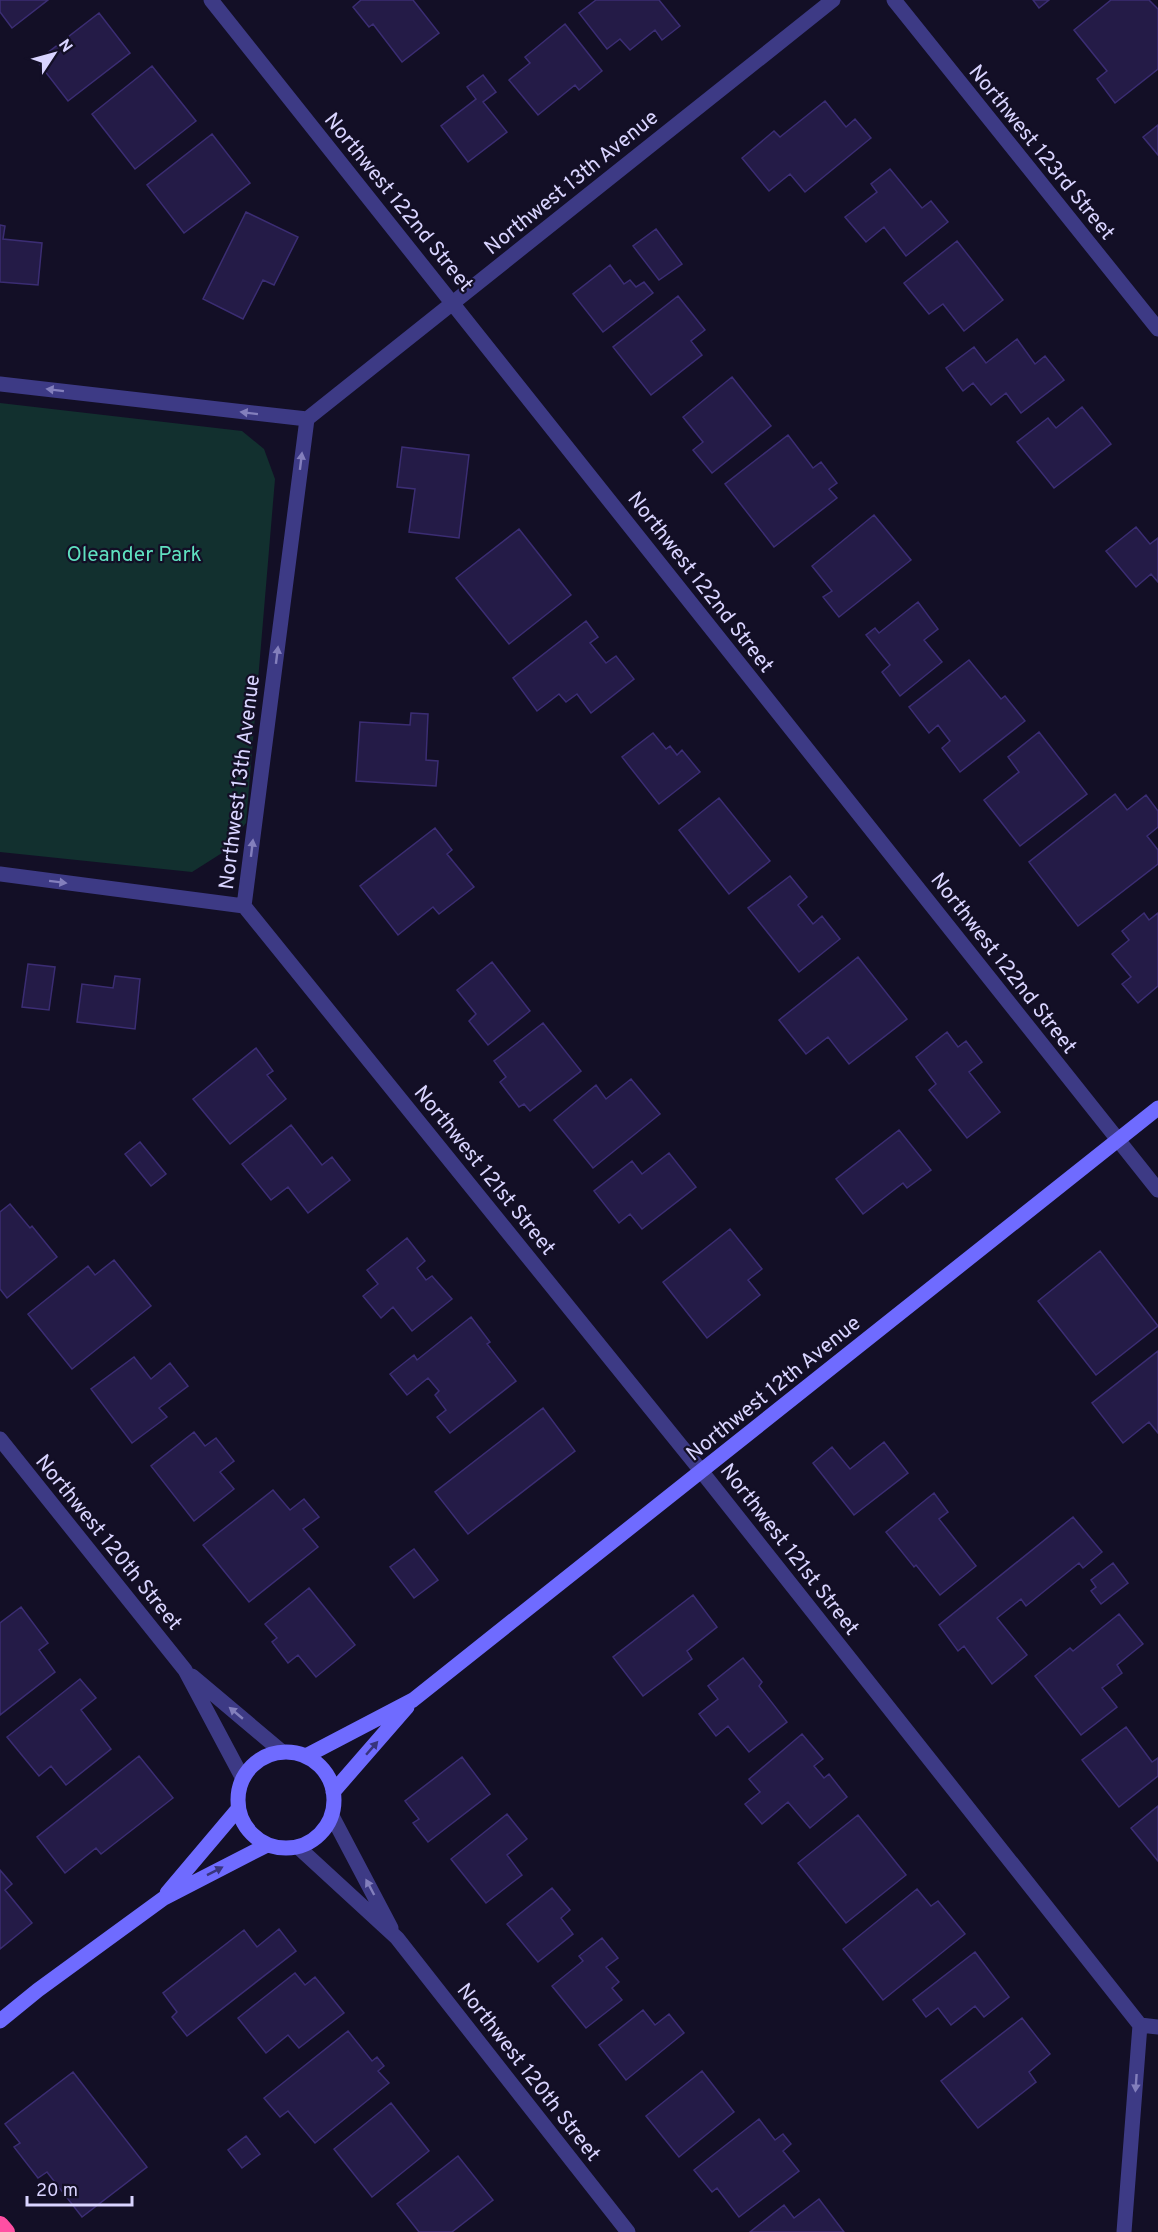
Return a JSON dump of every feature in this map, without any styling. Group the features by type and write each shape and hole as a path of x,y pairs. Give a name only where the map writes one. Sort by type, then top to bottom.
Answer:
{"highway":[{"path":"0,2225 6,2232"}],"street":[{"name":"Northwest 122nd Street","path":"211,0 1158,1190"},
{"name":"Northwest 13th Avenue","path":"0,874 244,906 307,419 832,0"},
{"name":"Northwest 123rd Street","path":"894,0 1158,329"},
{"path":"0,384 307,419"},
{"name":"Northwest 121st Street","path":"244,906 702,1472 1140,2025"},
{"name":"Northwest 12th Avenue","path":"306,1756 413,1700 1158,1108"},
{"name":"Northwest 120th Street","path":"0,1439 185,1670 242,1777"},
{"name":"Northwest 120th Street","path":"185,1670 281,1751"},
{"name":"Northwest 12th Avenue","path":"333,1792 413,1700"},
{"path":"281,1751 306,1756 325,1770 332,1785 332,1816 324,1830 312,1841 298,1847 283,1849 267,1845 254,1836 244,1824 238,1809 237,1793 242,1777 252,1764 265,1755 281,1751"},
{"path":"164,1898 238,1809"},
{"name":"Northwest 120th Street","path":"332,1816 397,1938"},
{"path":"0,2021 38,1990 164,1898 267,1845"},
{"name":"Northwest 120th Street","path":"298,1847 397,1938 628,2232"},
{"path":"1124,2232 1140,2025 1158,2027"}],"green space":[{"name":"Oleander Park","path":"0,403 242,431 264,449 275,479 246,823 222,853 192,872 0,852"}],"building":[{"path":"0,0 48,0 12,28 0,12"},
{"path":"361,0 413,0 439,33 402,62 373,24 369,27 353,7"},
{"path":"596,0 659,0 680,26 662,40 655,30 630,50 620,39 607,49 579,13"},
{"path":"1033,0 1049,0 1039,8"},
{"path":"1111,0 1149,0 1158,9 1158,69 1115,103 1097,79 1107,71 1074,30"},
{"path":"99,13 130,53 68,101 37,61"},
{"path":"565,24 602,71 579,90 575,85 538,115 509,80 530,63 525,57"},
{"path":"152,66 196,121 135,169 92,114"},
{"path":"483,75 496,92 483,102 507,132 468,162 441,126 476,99 467,87"},
{"path":"825,101 846,127 855,119 871,138 805,192 790,174 769,191 742,158 774,131 780,137"},
{"path":"1158,125 1158,155 1143,137"},
{"path":"212,134 250,183 184,233 147,185"},
{"path":"890,169 922,208 931,201 948,222 906,256 884,227 866,242 845,217 877,192 871,184"},
{"path":"246,212 298,237 274,285 263,280 243,319 203,299"},
{"path":"0,225 5,226 3,239 42,243 38,285 0,282"},
{"path":"656,229 682,264 659,280 633,246"},
{"path":"957,241 1003,300 964,331 943,304 929,314 904,283"},
{"path":"610,265 624,284 630,280 636,287 644,282 653,293 603,332 573,294"},
{"path":"678,296 705,330 691,341 702,355 651,395 613,347"},
{"path":"1017,339 1035,364 1045,356 1064,380 1021,413 1006,393 991,405 973,383 963,391 946,368 974,347 986,363"},
{"path":"732,377 771,426 712,473 693,450 703,442 683,417"},
{"path":"1082,407 1111,444 1054,488 1017,442 1048,418 1056,428"},
{"path":"788,435 813,468 821,462 837,483 829,489 837,498 774,547 725,484"},
{"path":"402,447 469,455 459,538 409,532 415,489 397,487"},
{"path":"874,515 911,560 839,617 823,597 832,591 812,566"},
{"path":"1136,527 1150,544 1158,538 1158,582 1151,574 1136,587 1106,551"},
{"path":"519,529 571,595 509,644 456,578"},
{"path":"918,602 938,629 924,640 942,662 900,696 882,672 890,665 866,635 875,628 879,633"},
{"path":"586,621 598,637 590,643 606,663 616,656 634,679 591,713 577,694 566,702 559,694 537,711 513,678"},
{"path":"969,660 1001,699 1005,696 1025,721 960,772 942,748 950,741 938,725 929,733 909,707"},
{"path":"411,713 428,714 426,760 438,761 436,786 356,781 360,722 410,725"},
{"path":"1039,732 1087,794 1020,846 984,800 1019,772 1008,757"},
{"path":"653,733 666,749 670,746 677,755 682,750 700,772 659,804 622,757"},
{"path":"1115,794 1127,810 1146,795 1158,811 1158,827 1147,836 1158,850 1158,864 1078,926 1029,862"},
{"path":"719,798 770,861 729,894 679,830"},
{"path":"435,828 452,850 447,854 474,887 439,914 433,907 398,935 360,886"},
{"path":"790,876 807,897 798,905 813,924 822,916 840,939 799,972 748,908"},
{"path":"1144,913 1149,920 1158,913 1158,986 1138,1003 1122,984 1131,977 1112,954 1129,940 1122,931"},
{"path":"858,957 907,1019 849,1064 828,1037 806,1054 779,1020"},
{"path":"492,962 530,1011 488,1045 469,1021 476,1014 457,990"},
{"path":"28,964 55,967 49,1010 22,1007"},
{"path":"115,976 140,979 135,1029 77,1022 82,984 113,988"},
{"path":"543,1023 581,1071 530,1111 524,1104 519,1107 500,1082 506,1077 494,1061"},
{"path":"947,1032 958,1047 966,1041 982,1062 969,1072 1000,1112 967,1138 929,1090 936,1084 916,1057"},
{"path":"256,1048 273,1071 267,1075 286,1099 230,1144 193,1099"},
{"path":"631,1079 660,1114 593,1168 554,1120 596,1085 606,1099"},
{"path":"291,1125 322,1165 332,1157 350,1180 308,1213 288,1187 271,1200 242,1164"},
{"path":"899,1130 931,1170 907,1188 903,1183 863,1214 836,1179"},
{"path":"140,1142 166,1174 151,1186 125,1154"},
{"path":"669,1153 696,1187 642,1229 630,1214 619,1223 594,1191 632,1161 642,1174"},
{"path":"10,1204 30,1228 32,1226 57,1257 7,1298 0,1289 0,1212"},
{"path":"730,1229 762,1269 748,1280 760,1295 707,1338 663,1282"},
{"path":"407,1238 425,1261 417,1268 426,1280 432,1276 452,1299 412,1331 393,1307 381,1318 363,1296 378,1284 367,1270"},
{"path":"1100,1251 1158,1326 1096,1375 1038,1301"},
{"path":"114,1260 151,1306 72,1369 28,1314 88,1266 95,1275"},
{"path":"471,1317 490,1342 487,1344 516,1381 450,1433 437,1417 446,1410 435,1395 439,1391 428,1378 407,1395 390,1374 414,1355 417,1360"},
{"path":"1158,1351 1158,1433 1149,1422 1123,1443 1092,1403"},
{"path":"134,1357 151,1379 170,1363 188,1386 159,1408 167,1417 132,1443 91,1389"},
{"path":"543,1408 575,1451 468,1534 435,1492"},
{"path":"194,1432 205,1446 216,1438 234,1461 220,1472 234,1489 194,1521 151,1466"},
{"path":"884,1442 908,1473 854,1515 813,1463 832,1447 850,1469"},
{"path":"273,1490 290,1510 304,1499 319,1517 303,1529 318,1547 249,1602 203,1545"},
{"path":"934,1493 948,1512 939,1519 976,1566 940,1595 886,1532"},
{"path":"1073,1517 1102,1552 1083,1568 1079,1563 1026,1606 1021,1599 997,1618 1027,1655 992,1684 964,1646 958,1651 939,1625"},
{"path":"414,1549 438,1580 414,1598 390,1567"},
{"path":"1113,1563 1128,1583 1101,1604 1091,1591 1096,1587 1091,1580"},
{"path":"309,1588 355,1645 316,1677 298,1655 288,1663 272,1642 277,1638 265,1624"},
{"path":"693,1595 717,1627 687,1651 692,1659 643,1696 613,1657"},
{"path":"21,1607 48,1643 39,1650 55,1672 0,1715 0,1623"},
{"path":"1119,1614 1143,1644 1117,1665 1122,1673 1102,1688 1117,1707 1081,1735 1035,1676 1070,1648 1073,1651"},
{"path":"743,1658 762,1682 759,1686 787,1722 749,1752 728,1726 716,1736 699,1714 718,1699 708,1686"},
{"path":"80,1679 96,1698 81,1710 111,1749 66,1785 51,1766 39,1776 7,1737"},
{"path":"1126,1727 1152,1762 1158,1758 1158,1776 1119,1807 1082,1760"},
{"path":"802,1734 823,1759 814,1766 824,1778 829,1774 847,1797 810,1828 788,1802 762,1824 745,1804 760,1792 749,1779"},
{"path":"139,1756 173,1798 101,1854 96,1848 65,1873 37,1837"},
{"path":"462,1757 490,1794 428,1842 413,1823 419,1819 405,1801"},
{"path":"1158,1806 1158,1861 1131,1828"},
{"path":"507,1814 527,1839 507,1855 522,1875 486,1903 451,1859"},
{"path":"858,1815 906,1875 846,1923 798,1863"},
{"path":"0,1870 12,1884 5,1890 32,1923 0,1949"},
{"path":"552,1888 570,1910 561,1918 573,1934 538,1962 507,1924"},
{"path":"917,1889 931,1906 938,1901 965,1934 883,2000 843,1949"},
{"path":"279,1929 296,1951 187,2036 172,2017 177,2012 163,1993 244,1930 257,1947"},
{"path":"602,1938 618,1958 606,1967 619,1982 612,1988 622,2000 586,2028 552,1986 583,1961 579,1956"},
{"path":"975,1952 1009,1997 984,2017 975,2006 951,2025 938,2008 926,2017 913,2000"},
{"path":"295,1973 305,1985 315,1977 344,2013 299,2048 288,2035 266,2053 238,2018"},
{"path":"643,2010 655,2025 669,2014 684,2033 626,2080 599,2045"},
{"path":"1022,2018 1050,2054 1029,2072 1036,2082 978,2128 941,2081"},
{"path":"348,2031 372,2061 377,2057 384,2066 378,2071 389,2083 315,2143 288,2111 280,2117 264,2098"},
{"path":"702,2071 734,2112 679,2157 646,2116"},
{"path":"73,2072 147,2167 82,2217 47,2172 38,2178 14,2147 20,2143 5,2124"},
{"path":"391,2103 429,2151 372,2197 334,2149"},
{"path":"759,2119 775,2140 783,2134 791,2144 783,2151 799,2171 739,2217 717,2188 712,2192 694,2170"},
{"path":"246,2136 260,2154 242,2168 228,2150"},
{"path":"458,2156 493,2200 452,2232 419,2232 397,2204"},
{"path":"819,2199 844,2232 750,2232 784,2205 794,2218"}]}
